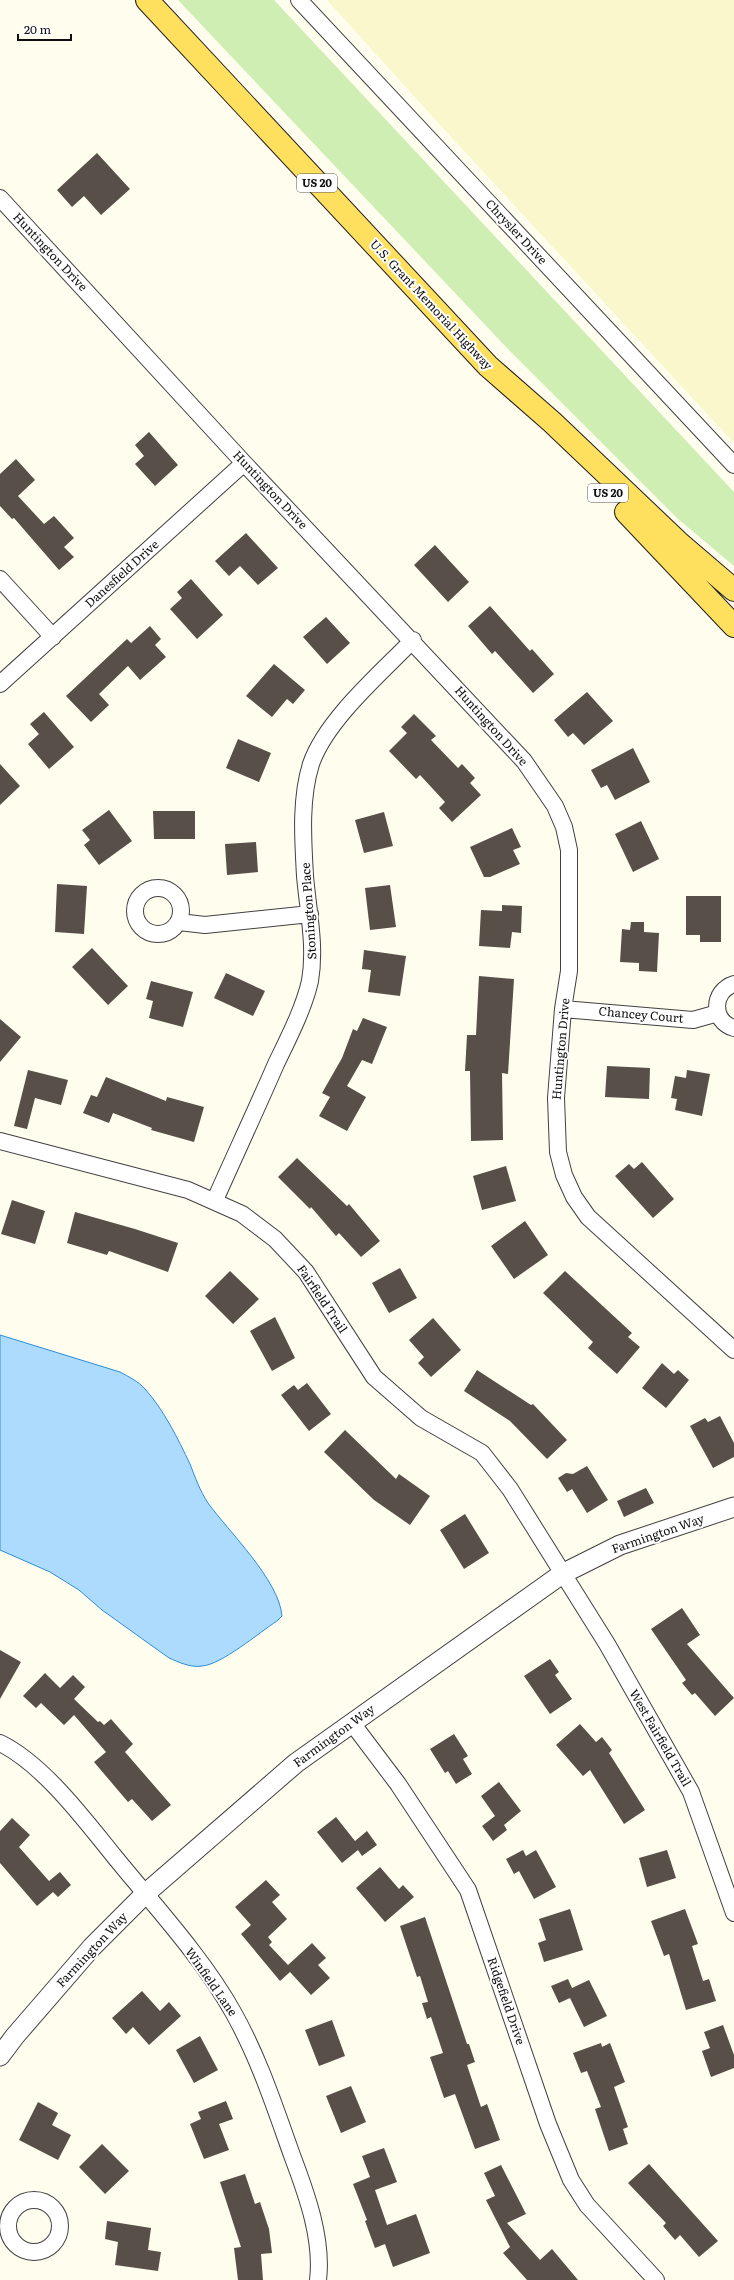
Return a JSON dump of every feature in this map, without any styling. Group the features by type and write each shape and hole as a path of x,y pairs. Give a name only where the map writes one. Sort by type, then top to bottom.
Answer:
{"main road":[{"name":"U.S. Grant Memorial Highway","path":"147,0 488,366 552,422 678,542 734,590"},
{"name":"US 20","path":"488,366 731,622"}],"street":[{"name":"Chrysler Drive","path":"299,0 734,465"},
{"name":"Huntington Drive","path":"0,198 244,463 413,640 524,761 555,806 564,827 570,850 569,964 563,1009 556,1098 558,1152 564,1175 574,1197 588,1217 734,1350"},
{"name":"Danesfield Drive","path":"0,684 244,463"},
{"path":"0,579 53,637"},
{"name":"Stonington Place","path":"214,1200 291,1032 309,983 312,965 310,914 305,876 304,799 311,763 318,748 336,720 413,640"},
{"path":"179,922 206,925 310,914"},
{"path":"734,984 722,991 718,997 718,1013 726,1024 734,1028"},
{"name":"Chancey Court","path":"563,1009 693,1020 718,1013"},
{"name":"Fairfield Trail","path":"0,1141 188,1190 214,1200 242,1214 291,1254 306,1272 374,1377 421,1418 482,1453 510,1489 562,1574"},
{"name":"Farmington Way","path":"0,2056 15,2036 92,1947 145,1894 296,1763 562,1574 620,1545 734,1507"},
{"name":"West Fairfield Trail","path":"562,1574 607,1644 691,1792 734,1913"},
{"name":"Ridgefield Drive","path":"352,1723 398,1784 468,1890 548,2124 571,2180 587,2205 656,2280"},
{"name":"Winfield Lane","path":"0,1743 48,1778 145,1894 209,1975 233,2011 260,2066 302,2181 317,2241 319,2268 318,2280"}],"shaded area":[{"path":"327,0 734,0 734,443 442,127"}],"green space":[{"path":"178,0 274,0 734,492 734,566 677,518 508,349"}],"water":[{"path":"0,1335 120,1372 142,1386 152,1397 170,1425 208,1503 252,1557 272,1587 279,1602 282,1616 277,1621 230,1654 210,1664 198,1666 180,1663 169,1658 102,1610 79,1590 50,1572 0,1550"}],"building":[{"path":"97,153 130,189 101,215 84,196 72,207 57,190"},
{"path":"149,432 178,465 155,486 135,464 144,456 135,445"},
{"path":"16,459 35,480 18,496 44,524 54,516 74,538 64,547 74,557 59,570 14,518 12,519 0,506 0,474"},
{"path":"246,533 278,568 258,585 240,566 229,576 215,561"},
{"path":"435,545 469,582 448,602 414,565"},
{"path":"191,579 223,615 197,639 170,609 182,598 177,592"},
{"path":"490,606 530,651 532,649 554,674 533,693 495,651 492,654 468,626"},
{"path":"326,617 350,643 327,664 303,637"},
{"path":"150,626 161,639 155,645 166,657 140,680 128,666 99,694 109,705 91,722 66,696 127,639 131,643"},
{"path":"274,664 305,690 293,704 287,699 272,717 246,696"},
{"path":"587,692 613,721 584,745 573,733 568,737 554,720"},
{"path":"44,712 74,747 49,769 28,744 39,734 30,724"},
{"path":"414,714 436,736 431,740 458,768 462,764 475,778 470,783 481,795 452,822 439,808 445,802 420,775 416,779 389,751 407,733 401,727"},
{"path":"238,739 271,753 259,782 226,768"},
{"path":"633,748 650,782 615,800 607,785 601,788 591,770"},
{"path":"0,764 20,786 0,805"},
{"path":"109,810 132,841 99,865 84,845 90,840 82,830"},
{"path":"153,811 195,811 195,839 154,839"},
{"path":"384,812 393,846 364,853 355,820"},
{"path":"641,821 659,859 633,872 615,834"},
{"path":"512,828 521,847 513,850 520,864 490,877 484,877 470,847"},
{"path":"256,842 258,872 227,875 225,844"},
{"path":"57,884 87,886 84,934 55,932"},
{"path":"390,885 396,927 370,930 365,888"},
{"path":"686,896 721,896 721,942 700,942 700,935 686,935"},
{"path":"502,905 522,906 521,933 512,932 510,948 479,946 481,910 502,911"},
{"path":"631,922 644,922 644,932 659,933 657,972 639,971 639,963 620,962 622,929 630,930"},
{"path":"92,948 128,986 108,1005 72,967"},
{"path":"364,950 406,956 400,996 368,992 371,970 362,969"},
{"path":"226,973 265,991 253,1016 214,998"},
{"path":"479,976 514,979 508,1074 502,1073 503,1140 471,1141 470,1071 465,1071 467,1035 476,1035"},
{"path":"151,981 193,992 183,1027 149,1018 153,1001 146,999"},
{"path":"363,1018 387,1027 372,1064 362,1060 347,1086 366,1097 347,1131 319,1116 330,1097 322,1093 342,1058 353,1029 357,1031"},
{"path":"0,1019 21,1037 0,1062"},
{"path":"607,1066 650,1068 649,1099 605,1097"},
{"path":"28,1070 68,1080 61,1105 35,1098 27,1129 14,1126"},
{"path":"687,1070 710,1074 702,1116 675,1110 677,1099 671,1098 675,1076 686,1078"},
{"path":"106,1077 166,1101 167,1097 204,1107 194,1142 151,1130 152,1128 113,1113 109,1123 83,1113 91,1095 97,1097"},
{"path":"297,1158 347,1206 349,1204 380,1241 361,1257 339,1233 336,1236 311,1207 310,1209 278,1177"},
{"path":"642,1162 674,1199 653,1218 615,1176 629,1164 634,1169"},
{"path":"506,1166 516,1201 482,1210 473,1176"},
{"path":"12,1200 45,1211 35,1244 1,1234"},
{"path":"75,1212 178,1243 168,1272 109,1251 107,1255 67,1243"},
{"path":"525,1221 548,1255 514,1279 491,1246"},
{"path":"400,1268 417,1298 389,1313 372,1283"},
{"path":"230,1271 259,1299 233,1324 205,1296"},
{"path":"565,1271 632,1333 628,1337 640,1347 617,1374 588,1348 593,1342 543,1293"},
{"path":"275,1317 295,1358 272,1371 250,1331"},
{"path":"433,1318 461,1350 431,1377 418,1363 424,1357 409,1340"},
{"path":"662,1363 674,1374 678,1370 689,1380 666,1408 642,1388"},
{"path":"477,1370 531,1405 533,1404 567,1440 547,1459 510,1421 464,1391"},
{"path":"307,1383 331,1414 309,1431 281,1395 294,1385 298,1390"},
{"path":"720,1416 734,1443 734,1457 713,1468 690,1426 705,1418 708,1422"},
{"path":"345,1430 396,1479 399,1474 430,1496 410,1525 374,1500 324,1452"},
{"path":"587,1466 608,1500 587,1513 572,1489 567,1492 558,1478 566,1473 573,1474"},
{"path":"646,1488 654,1503 624,1517 617,1501"},
{"path":"465,1514 489,1553 464,1569 440,1530"},
{"path":"682,1608 700,1635 687,1644 734,1698 715,1716 695,1693 692,1695 682,1683 686,1680 651,1629"},
{"path":"0,1650 21,1662 0,1699"},
{"path":"550,1659 559,1672 555,1675 572,1699 550,1714 524,1676"},
{"path":"45,1673 60,1688 73,1675 85,1687 74,1699 98,1722 100,1721 104,1725 111,1719 133,1744 125,1752 171,1805 152,1821 132,1799 128,1802 94,1762 106,1752 74,1715 64,1725 41,1703 36,1708 23,1696"},
{"path":"580,1724 596,1742 602,1737 612,1750 609,1753 645,1810 624,1824 590,1770 583,1776 556,1745"},
{"path":"454,1734 468,1756 463,1759 472,1774 456,1784 448,1771 445,1773 430,1749"},
{"path":"499,1782 521,1811 504,1825 507,1830 493,1841 482,1826 495,1816 481,1796"},
{"path":"336,1817 355,1841 367,1831 377,1845 362,1856 358,1850 342,1863 317,1832"},
{"path":"12,1818 30,1835 19,1847 49,1881 60,1872 71,1885 58,1897 53,1892 37,1906 0,1863 0,1831"},
{"path":"523,1850 526,1856 536,1850 556,1887 534,1899 519,1871 514,1874 506,1859"},
{"path":"667,1850 676,1878 647,1887 639,1858"},
{"path":"380,1867 399,1889 403,1885 414,1897 385,1922 356,1888"},
{"path":"266,1880 280,1895 272,1902 287,1919 268,1937 272,1942 269,1945 288,1965 312,1943 326,1958 318,1965 330,1978 311,1995 290,1972 280,1981 241,1934 251,1925 235,1907"},
{"path":"570,1909 583,1950 544,1962 538,1943 546,1940 539,1919"},
{"path":"685,1909 698,1944 692,1946 703,1981 709,1979 716,2001 686,2010 669,1954 664,1956 651,1921"},
{"path":"425,1917 467,2044 469,2044 475,2062 467,2065 481,2107 487,2104 500,2140 475,2149 455,2094 444,2098 430,2057 443,2053 431,2017 427,2019 422,2003 428,2002 420,1976 417,1977 400,1926"},
{"path":"568,1979 572,1988 589,1980 607,2016 584,2027 570,1998 559,2003 551,1986"},
{"path":"142,1991 160,2011 169,2002 181,2016 149,2045 133,2027 126,2034 112,2018"},
{"path":"332,2020 345,2056 319,2066 305,2030"},
{"path":"723,2025 734,2055 734,2068 711,2077 702,2051 710,2048 704,2032"},
{"path":"200,2036 218,2070 194,2083 176,2050"},
{"path":"601,2043 602,2047 610,2043 625,2082 614,2087 628,2127 623,2129 628,2144 609,2151 595,2109 601,2107 587,2071 581,2073 573,2053"},
{"path":"351,2086 366,2122 341,2133 326,2096"},
{"path":"226,2101 233,2119 219,2124 229,2150 204,2159 190,2124 201,2119 198,2112"},
{"path":"38,2102 58,2113 52,2125 71,2135 58,2160 19,2140"},
{"path":"102,2144 129,2171 105,2194 79,2167"},
{"path":"384,2148 397,2182 375,2190 387,2225 416,2214 430,2253 393,2267 385,2244 375,2248 365,2221 367,2220 353,2184 370,2177 362,2156"},
{"path":"649,2164 718,2241 699,2257 680,2235 675,2240 663,2226 666,2223 628,2183"},
{"path":"501,2165 526,2214 507,2223 540,2260 552,2249 578,2280 527,2280 503,2253 510,2247 486,2200 495,2196 484,2173"},
{"path":"245,2174 255,2204 260,2202 269,2229 272,2253 261,2254 263,2280 238,2280 234,2248 241,2247 220,2182"},
{"path":"107,2221 151,2228 148,2250 161,2252 158,2271 115,2265 118,2242 105,2239"}]}
